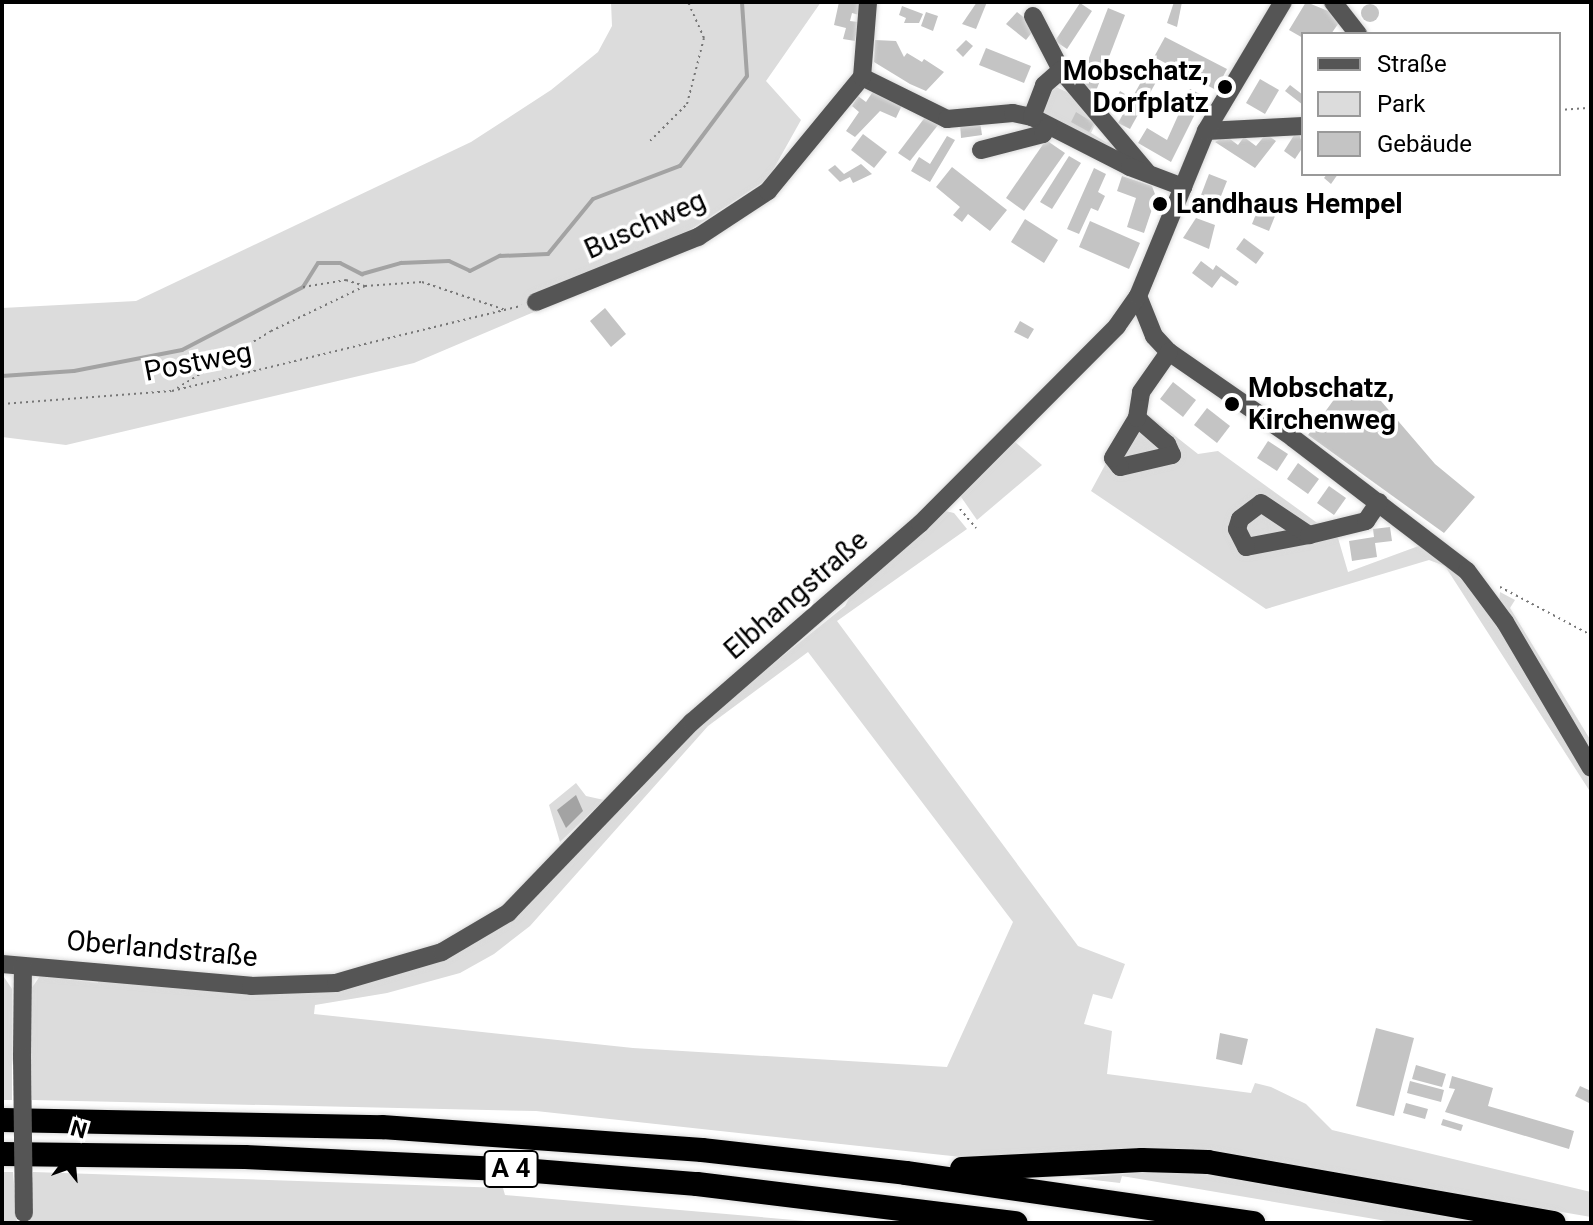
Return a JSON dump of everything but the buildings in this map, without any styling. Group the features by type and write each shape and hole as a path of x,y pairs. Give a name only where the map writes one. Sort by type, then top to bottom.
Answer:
{"highway":[{"name":"A 4","path":"2,1120 398,1128 702,1150 906,1173 1253,1223"},
{"name":"A 4","path":"2,1154 245,1157 522,1170 697,1184 1016,1223"},
{"path":"906,1173 1142,1160 1208,1162 1554,1223"}],"street":[{"path":"868,2 862,77 947,119 1013,113 1040,122 1183,187"},
{"name":"Elbhangstraße","path":"317,985 402,967 442,952 508,913 692,722 950,495 1117,326 1138,296 1206,131 1283,2"},
{"path":"1333,2 1356,32"},
{"path":"1033,16 1061,70 1147,172"},
{"path":"981,150 1043,134 1040,122 1044,85 1061,70"},
{"name":"Buschweg","path":"536,302 698,237 768,191 862,77"},
{"path":"1206,131 1301,126"},
{"path":"1138,296 1154,336 1169,352 1379,502 1477,582 1591,768"},
{"path":"1117,326 1154,336"},
{"path":"1137,418 1141,392 1169,352"},
{"path":"1309,535 1366,521 1379,502"},
{"name":"Oberlandstraße","path":"2,964 251,986 317,985"},
{"path":"23,966 24,1218"}],"path":[{"path":"650,141 687,104 704,38 688,2"},
{"path":"1561,110 1591,108"},
{"path":"303,287 346,280 365,286 422,282 507,310 536,302"},
{"path":"172,391 271,331 365,286"},
{"name":"Postweg","path":"2,404 172,391 398,339 507,310"},
{"path":"950,495 976,528"},
{"path":"1477,582 1488,581 1591,635"}],"green space":[{"path":"611,2 821,2 766,81 801,120 768,179 621,275 414,363 66,445 2,437 2,308 136,301 471,142 551,90 598,52 612,26"},
{"path":"1054,86 1075,96 1102,129 1095,125 1091,133 1107,143 1113,137 1132,159 1052,123 1042,112 1043,97"},
{"path":"1137,406 1198,454 1218,451 1338,538 1348,572 1424,544 1449,563 1487,608 1561,726 1591,779 1591,793 1445,566 1429,560 1266,609 1091,491"},
{"path":"1014,441 1042,465 977,520 959,494"},
{"path":"941,510 954,513 967,529 837,621 1078,946 1125,964 1112,999 1093,994 1084,1024 1112,1031 1107,1074 1251,1093 1255,1083 1271,1087 1306,1104 1332,1130 1591,1192 1591,1217 1235,1156 989,1160 536,1111 32,1100 29,992 40,976 98,983 99,976 253,992 450,956 638,793 656,767 702,721 845,606 853,591","holes":["808,652 1013,922 947,1067 633,1048 314,1014 315,1005 387,993 460,973 494,954 530,926 708,726"]},
{"path":"1500,592 1515,600 1510,608 1591,741 1591,755 1499,603"},
{"path":"576,783 586,796 604,800 560,842 549,805"},
{"path":"2,974 12,989 12,1100 2,1100"},
{"path":"1161,1171 1221,1175 1505,1223 1398,1223 1122,1176 1120,1183 1078,1178"},
{"path":"2,1172 13,1172 17,1223 2,1223"},
{"path":"33,1172 503,1188 505,1195 830,1223 29,1223"}],"shaded area":[{"path":"576,795 583,811 566,828 557,810"}],"waterway":[{"path":"2,376 74,371 182,350 303,287 318,263 340,263 362,274 401,263 449,261 470,271 500,256 548,254 593,199 680,166 747,76 742,2"}],"place":[{"name":"Mobschatz, Dorfplatz","path":"1225,87"},
{"name":"Landhaus Hempel","path":"1160,204"},
{"name":"Mobschatz, Kirchenweg","path":"1232,404"}]}
